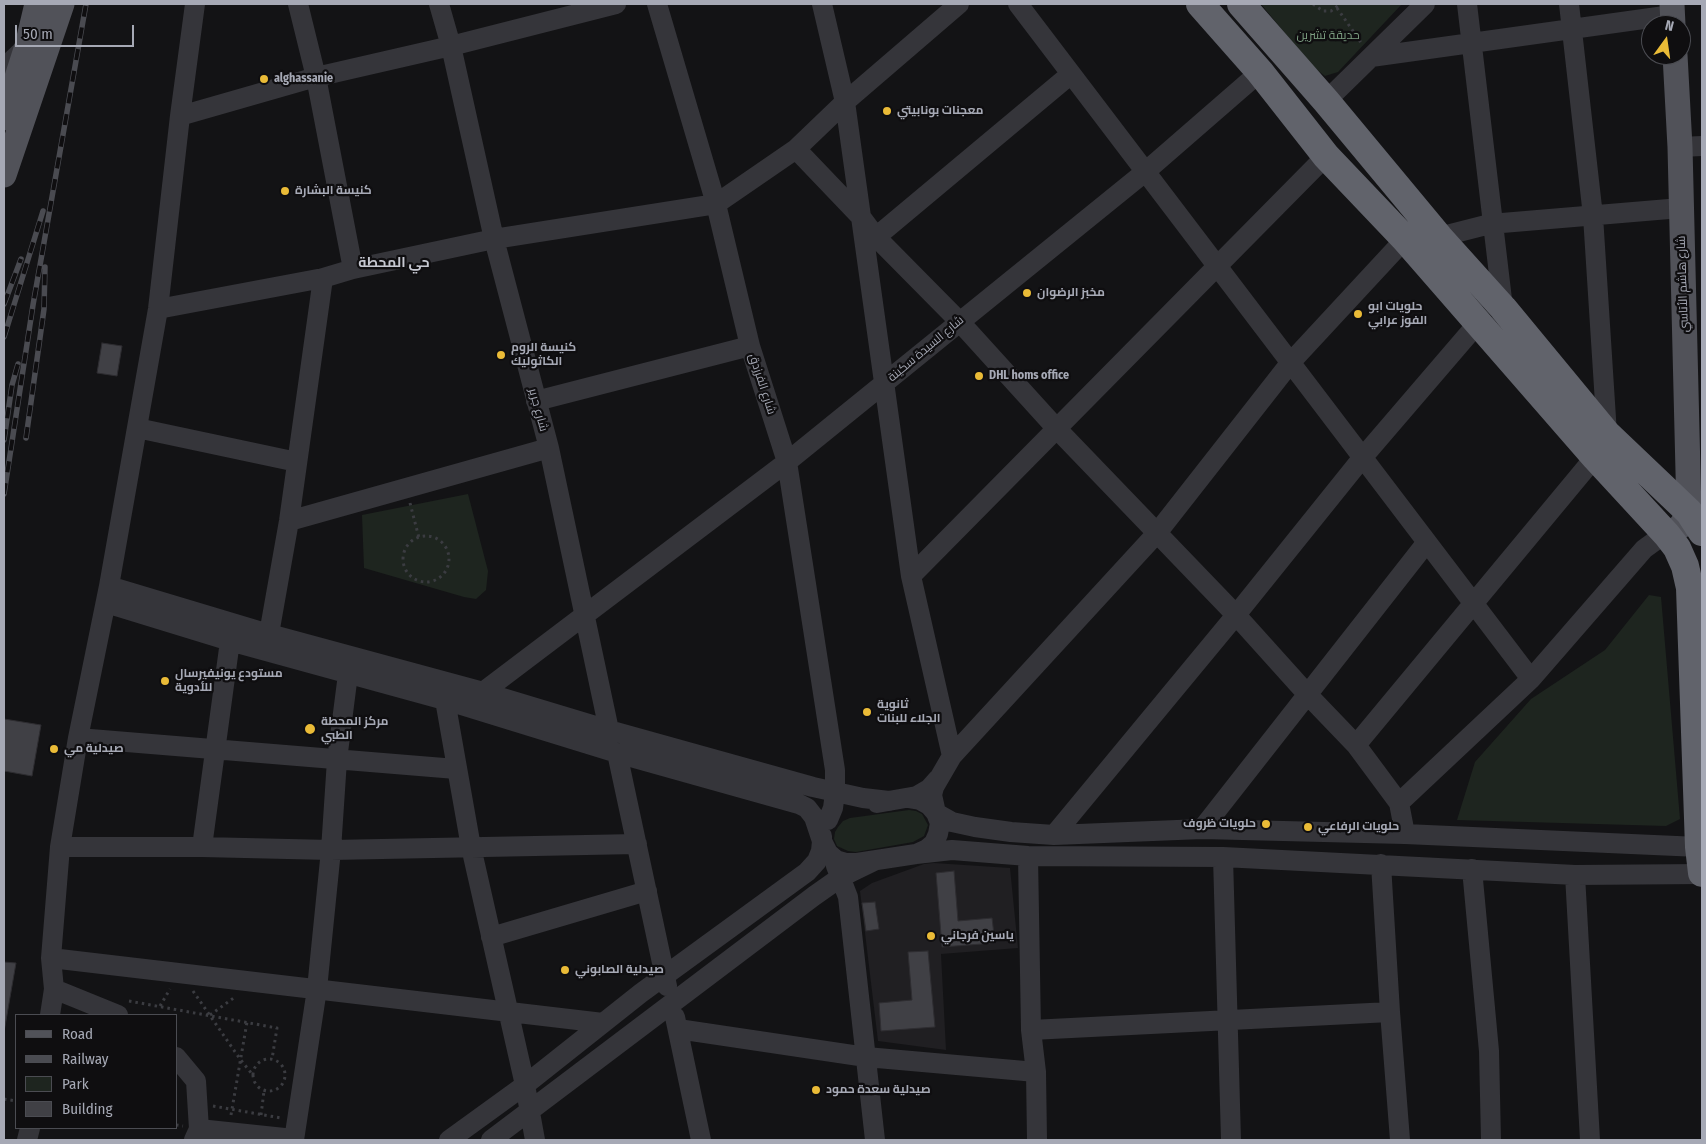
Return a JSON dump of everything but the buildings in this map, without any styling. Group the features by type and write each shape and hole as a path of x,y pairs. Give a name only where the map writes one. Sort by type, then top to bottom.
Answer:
{"highway":[{"path":"1200,4 1260,72 1326,156 1405,239 1478,323 1601,445 1696,522"},
{"path":"1241,4 1326,101 1439,237 1504,308 1677,548 1685,566 1690,588 1701,860"}],"main road":[{"path":"4,118 27,46 37,4"},
{"path":"4,175 62,4"},
{"name":"شارع هاشم الأتاسي","path":"1677,65 1691,146 1681,208 1696,522"},
{"path":"1667,535 1681,526 1696,522"}],"street":[{"path":"50,1014 54,989 50,958 60,847 78,738 107,594 158,309 195,4"},
{"path":"298,4 316,77 354,268"},
{"name":"شارع جرير","path":"439,4 494,239 548,448 609,730"},
{"path":"180,116 316,77 450,46 616,4"},
{"name":"شارع الفرزدق","path":"449,1140 525,1085 665,976 807,872 817,861 825,847 823,829 833,808 835,770 787,462 750,346 716,204 657,4"},
{"path":"822,4 845,102 911,576 952,756"},
{"path":"158,309 323,278 354,268 494,239 716,204 796,150 845,102 958,4"},
{"path":"1018,4 1531,678"},
{"path":"1326,101 1425,4"},
{"path":"1467,4 1504,308"},
{"path":"1356,745 1601,445 1593,216 1569,4"},
{"path":"1372,58 1641,19"},
{"path":"4,67 27,46"},
{"name":"شارع السيدة سكينة","path":"483,692 787,462 959,321 1146,172 1260,72"},
{"path":"876,236 1071,74"},
{"path":"796,150 959,321 1056,429 1236,614 1308,695 1356,745 1400,803 1405,834"},
{"path":"911,576 1326,156"},
{"path":"1439,237 1494,224 1681,208"},
{"path":"916,854 934,843 938,834 940,823 932,795 939,777 952,756 1157,533 1290,362 1405,239"},
{"path":"269,634 289,521 323,278"},
{"path":"1054,835 1363,457 1478,323"},
{"path":"536,401 750,346"},
{"path":"137,428 297,462"},
{"path":"289,521 548,448"},
{"path":"1400,803 1531,678 1644,549 1667,535"},
{"path":"1202,829 1427,542"},
{"path":"107,594 269,634 483,692 609,730 835,793 863,798 920,800 929,805 936,813 952,822 975,827 1054,835 1202,829 1405,834 1701,860"},
{"path":"107,594 230,641 445,700 617,754 798,804 807,808 814,817 825,847 841,877 848,897"},
{"path":"202,847 230,641"},
{"path":"178,1059 196,1081 198,1104 196,1134 228,1132 259,1135 295,1133 317,989 331,850 337,760 348,674"},
{"path":"445,700 471,848 525,1085 535,1140"},
{"path":"78,738 456,768"},
{"path":"617,754 701,1140"},
{"path":"835,770 840,783 851,793 863,798"},
{"path":"828,820 836,811 847,807 899,800 922,794 939,777"},
{"path":"60,847 202,847 331,850 637,844"},
{"path":"825,847 836,860 846,863 872,862 952,850 1028,856 1223,857 1575,875 1701,860"},
{"path":"1028,856 1031,1030 1036,1072 1037,1140"},
{"path":"1223,857 1231,1140"},
{"path":"492,1140 814,896 841,877 872,862"},
{"path":"872,862 854,877 849,887 848,897 875,1140"},
{"path":"1381,864 1400,1140"},
{"path":"1472,869 1489,1051 1491,1140"},
{"path":"1575,875 1590,1140"},
{"path":"491,937 647,891"},
{"path":"50,958 603,1023"},
{"path":"54,989 119,1007"},
{"path":"1031,1030 1227,1022 1390,1012"},
{"path":"678,1029 866,1057 1036,1072"}],"path":[{"path":"1313,4 1323,11 1337,8 1340,4"},
{"path":"1337,8 1372,58"},
{"path":"406,488 419,538"},
{"path":"430,537 438,539 447,551 449,558 445,572 433,581 419,581 412,577 407,572 404,564 405,549 410,543 419,538 430,537"},
{"path":"180,973 252,1074 255,1084 264,1091 275,1090 279,1088 284,1079 283,1069 272,1059 266,1059 257,1064 252,1074"},
{"path":"119,1007 209,1015 277,1028 272,1059"},
{"path":"228,1132 246,1022"},
{"path":"259,1135 264,1091"},
{"path":"198,1104 261,1114 295,1133"}],"shaded area":[{"path":"924,864 1010,868 1018,948 941,954 946,1050 878,1041 860,891 872,883"}],"green space":[{"name":"حديقة تشرين","path":"1261,4 1402,4 1338,72 1325,76 1312,66"},
{"path":"468,494 488,571 486,590 476,599 364,568 362,515"},
{"path":"1649,595 1661,597 1680,819 1666,826 1457,820 1475,762 1531,699 1605,650"},
{"path":"909,810 922,814 928,825 924,836 913,842 856,852 837,846 834,839 835,832 843,821 850,818"}],"railway":[{"path":"4,494 33,305 86,4"},
{"path":"4,337 43,211"},
{"path":"4,304 21,259"},
{"path":"26,438 44,309 45,267"},
{"path":"4,440 12,385 18,364"}],"place":[{"name":"alghassanie","path":"264,79"},
{"name":"معجنات بونابيتي","path":"887,111"},
{"name":"كنيسة البشارة","path":"285,191"},
{"name":"مخبز الرضوان","path":"1027,293"},
{"name":"حلويات ابو الفوز عرابي","path":"1358,314"},
{"name":"كنيسة الروم الكاثوليك","path":"501,355"},
{"name":"DHL homs office","path":"979,376"},
{"name":"مستودع يونيفيرسال للأدوية","path":"165,681"},
{"name":"ثانوية الجلاء للبنات","path":"867,712"},
{"name":"مركز المحطة الطبي","path":"310,729"},
{"name":"صيدلية مي","path":"54,749"},
{"name":"حلويات ظروف","path":"1266,824"},
{"name":"حلويات الرفاعي","path":"1308,827"},
{"name":"ياسين فرجاني","path":"931,936"},
{"name":"صيدلية الصابوني","path":"565,970"},
{"name":"صيدلية سعدة حمود","path":"816,1090"}],"district":[{"name":"حي المحطة","path":"394,263"}]}
